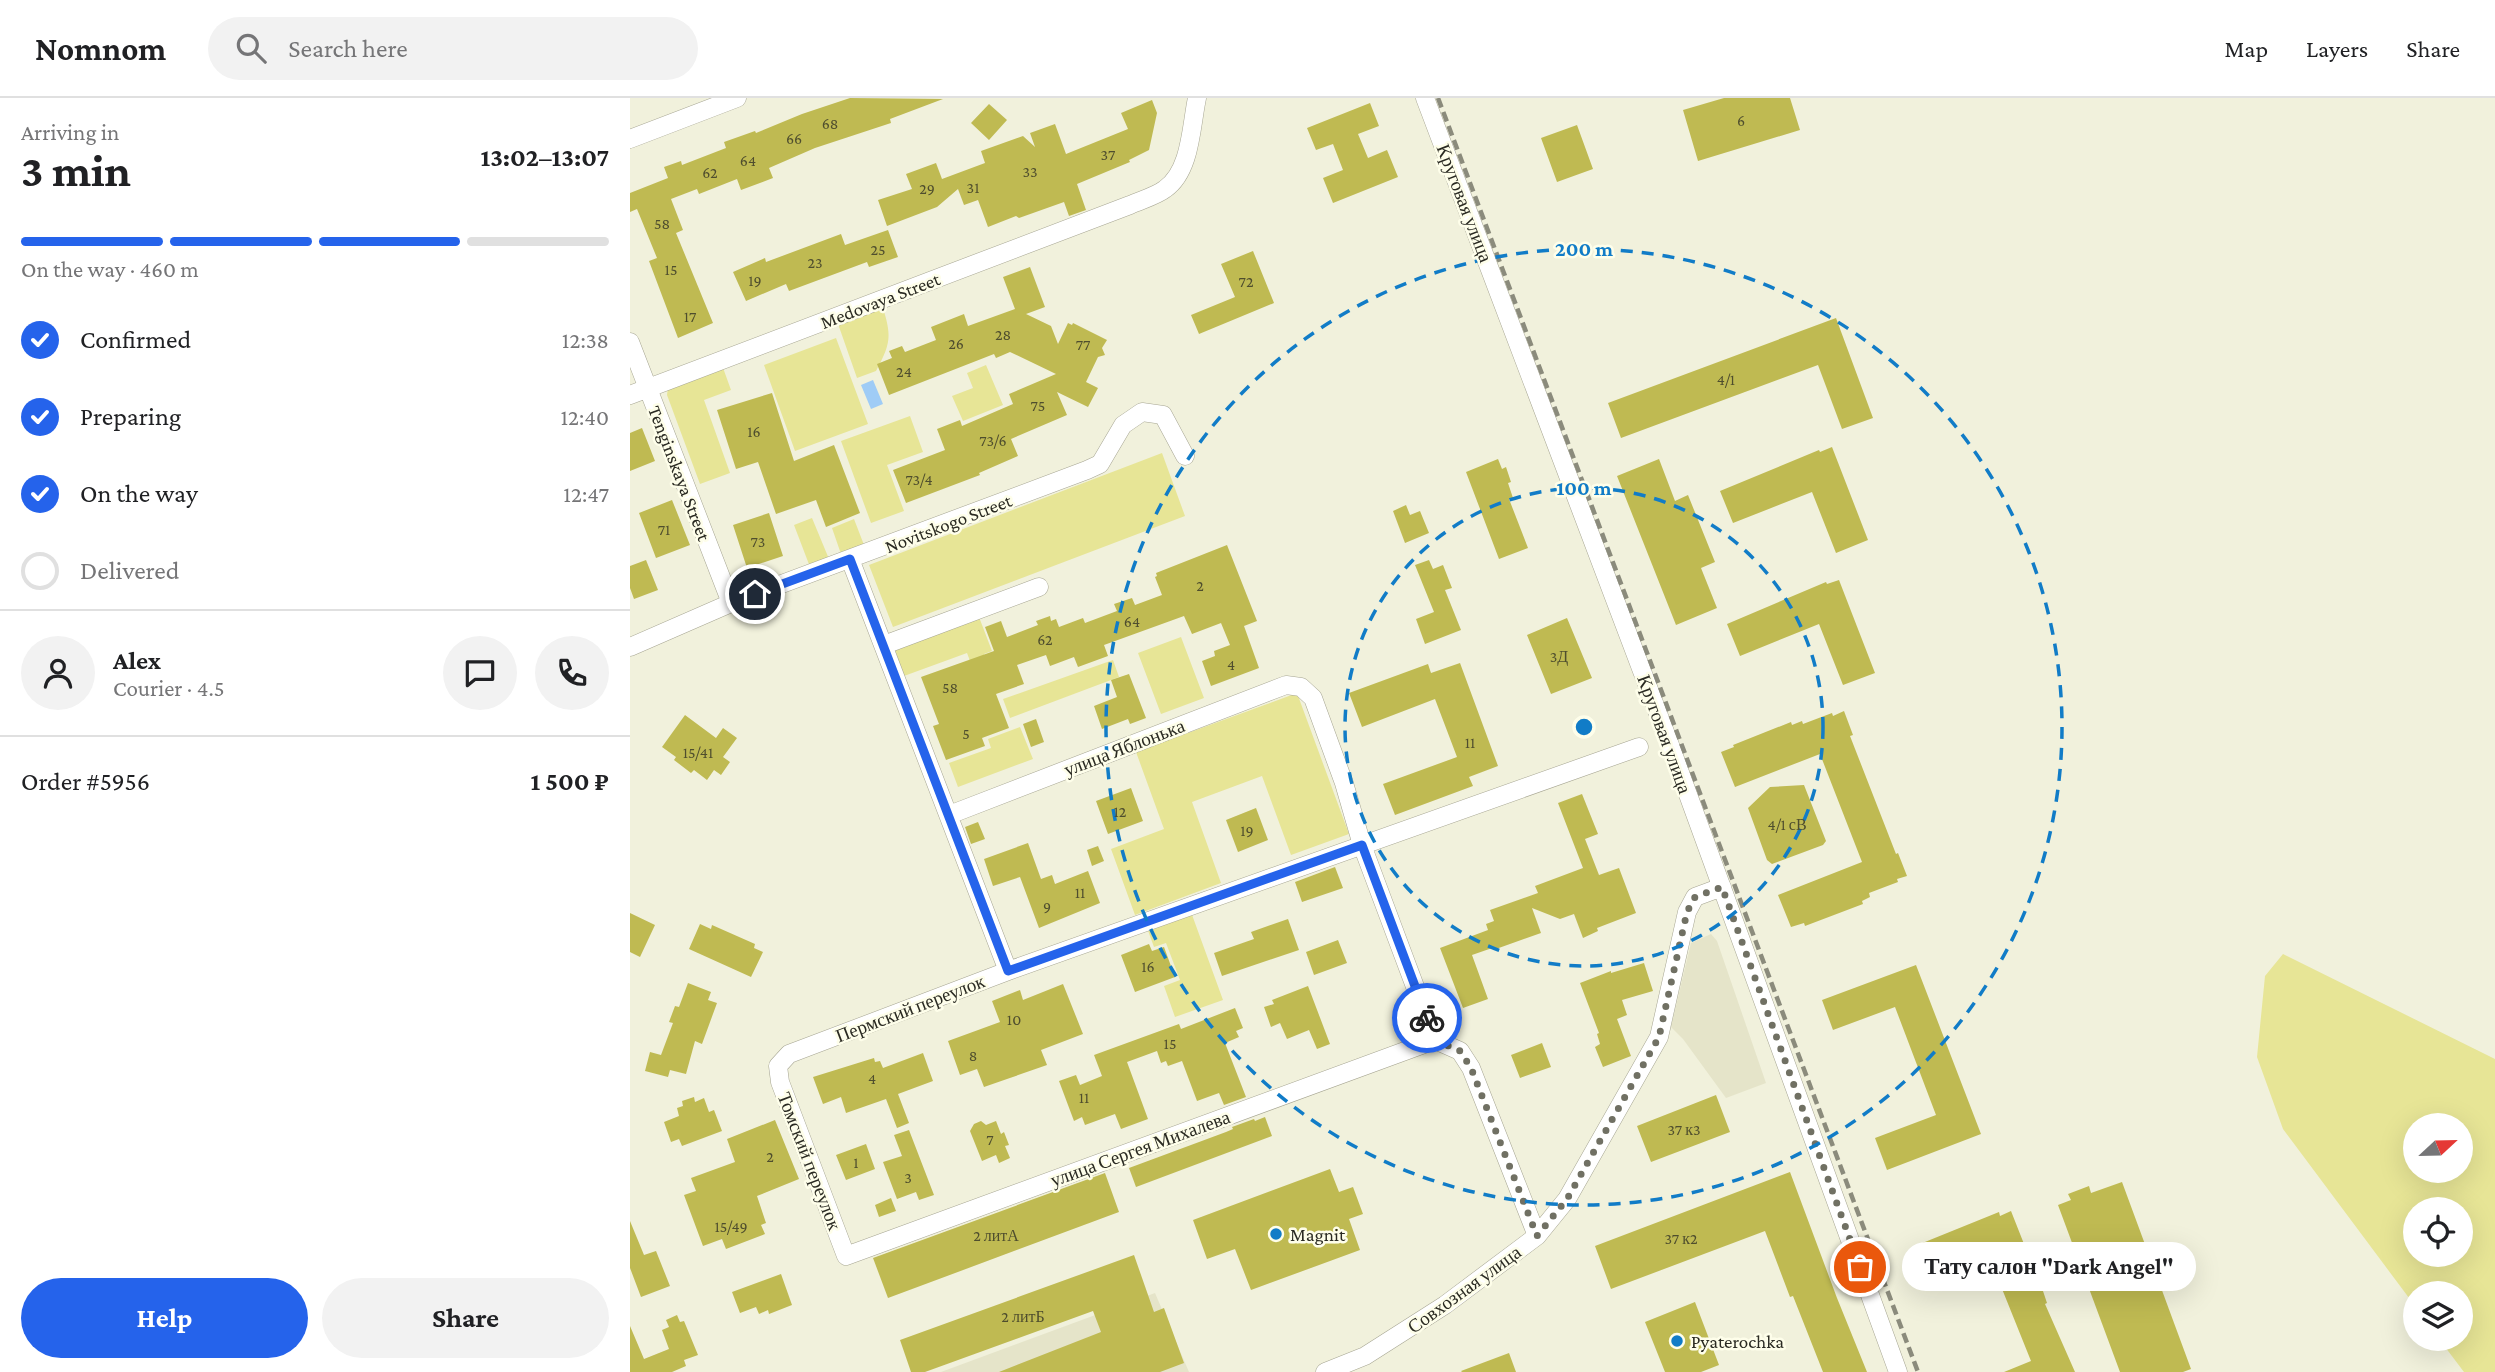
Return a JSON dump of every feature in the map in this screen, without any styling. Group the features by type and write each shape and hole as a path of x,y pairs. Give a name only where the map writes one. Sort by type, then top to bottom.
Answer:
{"street":[{"path":"630,139 737,98"},
{"name":"Medovaya Street","path":"638,392 1166,189 1184,163 1197,98"},
{"name":"Круговая улица","path":"1425,98 1722,887 1898,1372"},
{"name":"Tenginskaya Street","path":"630,342 638,392 731,603"},
{"name":"Novitskogo Street","path":"630,647 731,603 1087,470 1100,464 1123,425 1142,412 1163,415 1185,456"},
{"path":"850,559 1008,971"},
{"path":"884,645 1039,587"},
{"name":"улица Яблонька","path":"949,815 1286,685 1301,687 1313,698 1344,783 1362,845"},
{"name":"Пермский переулок","path":"778,1066 789,1054 1008,971 1639,747"},
{"path":"1362,845 1435,1040 1460,1051 1471,1068 1537,1236"},
{"name":"Совхозная улица","path":"1325,1372 1364,1356 1406,1332 1537,1236 1567,1199 1659,1037 1687,912 1695,897 1722,887"},
{"name":"улица Сергея Михалева","path":"846,1256 1435,1040"},
{"name":"Томский переулок","path":"778,1066 780,1082 846,1256"}],"shaded area":[{"path":"882,305 888,332 885,353 876,371 857,378 837,321"},
{"path":"836,338 868,424 795,451 764,365"},
{"path":"722,365 731,390 704,400 730,473 700,484 667,395 668,387"},
{"path":"986,365 1003,405 963,421 952,396 973,388 967,373"},
{"path":"910,416 923,452 887,465 904,511 871,523 841,441"},
{"path":"1162,453 1185,516 893,627 869,565"},
{"path":"812,518 829,559 810,567 794,525"},
{"path":"854,519 864,545 841,554 832,528"},
{"path":"979,617 992,651 984,654 997,690 983,695 967,653 904,676 894,648"},
{"path":"1181,637 1204,698 1161,714 1138,653"},
{"path":"1113,660 1119,677 1010,718 1003,699"},
{"path":"1297,693 1349,834 1291,855 1262,776 1192,802 1221,883 1135,915 1111,849 1164,829 1136,752"},
{"path":"1020,727 1033,759 958,787 949,763 991,748 988,739"},
{"path":"1191,912 1223,1000 1175,1017 1164,986 1180,980 1166,943 1154,947 1147,928"},
{"path":"1711,934 1717,941 1766,1083 1726,1098 1683,1039 1671,1027 1691,943"},
{"path":"2283,954 2495,1059 2495,1372 2464,1372 2448,1351 2473,1351 2473,1281 2403,1281 2403,1290 2283,1129 2257,1057 2265,976"},
{"path":"1155,1293 1189,1372 941,1372"}],"water":[{"path":"873,380 883,404 871,409 861,385"}],"building":[{"path":"850,98 943,99 890,119 891,123 815,148 769,168 773,178 741,190 737,179 699,194 697,189 671,199 683,230 676,233 713,323 678,338 649,261 657,258 637,209 630,212 630,193 668,178 664,167 681,161 682,165 726,148 724,142"},
{"path":"1724,98 1790,98 1800,130 1698,161 1683,110"},
{"path":"1152,100 1157,113 1149,150 1129,160 1130,162 1077,184 1086,210 1069,216 1064,202 988,227 978,200 964,205 958,189 937,207 887,226 878,200 912,189 906,174 936,163 942,179 985,163 981,151 1023,136 1035,147 1030,133 1055,124 1066,154 1128,129 1121,113"},
{"path":"1370,103 1379,126 1358,134 1368,158 1387,150 1398,177 1333,203 1323,178 1343,170 1333,144 1316,150 1307,128"},
{"path":"989,104 1007,120 989,140 971,123"},
{"path":"1577,125 1593,169 1557,182 1541,138"},
{"path":"888,230 898,257 869,267 867,262 789,291 786,284 746,301 733,272 765,258 766,262 841,234 845,245"},
{"path":"1253,251 1274,303 1199,334 1191,315 1235,297 1221,264"},
{"path":"1030,267 1045,307 1026,314 1051,326 1058,344 1068,323 1107,340 1102,348 1105,355 1098,357 1086,382 1098,388 1088,407 1057,392 1067,415 1011,439 1018,456 979,473 980,475 906,503 893,470 945,450 937,429 960,420 962,426 1013,404 1009,394 1056,374 1010,352 996,358 994,354 889,395 877,364 892,358 889,351 902,346 905,352 936,340 931,327 964,314 968,326 1015,309 1003,277"},
{"path":"1836,318 1873,418 1842,429 1818,365 1621,438 1608,403"},
{"path":"772,393 794,461 834,445 860,513 826,527 816,500 776,514 758,462 736,469 717,410"},
{"path":"642,428 655,461 630,471 630,433"},
{"path":"1832,447 1868,540 1836,553 1812,492 1733,523 1720,491"},
{"path":"1498,459 1502,469 1506,467 1513,498 1509,499 1528,548 1499,559 1466,472"},
{"path":"1659,459 1675,501 1688,495 1715,562 1701,568 1717,608 1676,625 1617,476"},
{"path":"672,500 690,545 656,558 639,513"},
{"path":"1406,505 1410,515 1420,511 1429,533 1405,543 1393,511"},
{"path":"769,513 783,556 747,568 733,525"},
{"path":"1227,545 1257,621 1244,626 1259,668 1211,686 1202,661 1215,656 1214,651 1230,645 1221,623 1192,634 1184,616 1104,645 1108,656 1078,667 1074,657 1050,666 1046,655 1017,665 1024,684 996,694 1009,728 982,738 985,746 946,760 933,726 939,724 921,677 994,651 985,627 1001,621 1007,637 1038,625 1036,621 1050,616 1051,621 1056,619 1059,627 1083,618 1085,623 1117,611 1114,604 1132,598 1135,605 1162,595 1156,573"},
{"path":"646,560 658,590 634,599 630,588 630,566"},
{"path":"1429,560 1433,569 1443,565 1452,588 1445,590 1461,630 1425,644 1416,619 1434,612 1415,565"},
{"path":"1839,580 1875,673 1843,685 1819,624 1740,656 1727,624 1826,582 1827,584"},
{"path":"1567,618 1592,678 1551,694 1527,635"},
{"path":"1460,663 1498,766 1469,777 1473,786 1395,815 1383,784 1457,757 1435,699 1362,727 1349,693 1428,664 1431,673"},
{"path":"1129,674 1146,718 1130,724 1128,719 1102,729 1094,706 1117,697 1111,680"},
{"path":"1844,711 1853,735 1850,736 1907,876 1869,893 1870,897 1862,901 1863,904 1805,926 1804,923 1791,927 1778,895 1862,862 1820,754 1735,787 1721,752 1791,722 1792,725 1802,721 1803,724"},
{"path":"685,715 716,738 723,728 737,738 723,757 730,762 721,775 714,770 707,780 694,770 691,773 662,747"},
{"path":"1036,719 1044,742 1031,747 1023,724"},
{"path":"1804,785 1826,841 1823,845 1772,864 1767,860 1748,808 1770,787"},
{"path":"1131,788 1143,821 1108,834 1096,801"},
{"path":"1582,794 1598,834 1585,839 1599,875 1619,868 1636,913 1597,928 1598,931 1583,938 1574,914 1560,919 1532,908 1541,933 1472,955 1488,999 1463,1008 1440,948 1488,930 1486,924 1494,921 1490,910 1538,893 1535,886 1583,868 1558,803"},
{"path":"1256,808 1268,840 1238,852 1226,820"},
{"path":"978,822 985,839 971,844 965,827"},
{"path":"1028,843 1041,879 1052,875 1055,884 1088,871 1100,903 1039,928 1020,877 993,886 984,859"},
{"path":"1098,846 1104,861 1092,866 1087,850"},
{"path":"1335,867 1343,888 1302,902 1295,882"},
{"path":"630,913 655,925 640,957 630,952"},
{"path":"1288,919 1299,950 1222,976 1214,953 1254,939 1251,932"},
{"path":"700,924 711,929 712,925 755,944 754,948 763,952 751,977 689,949"},
{"path":"1338,940 1347,963 1314,975 1306,952"},
{"path":"1149,944 1152,951 1164,947 1175,977 1135,992 1121,955"},
{"path":"1644,963 1653,991 1622,1000 1627,1015 1617,1019 1631,1056 1603,1067 1595,1047 1600,1044 1599,1033 1580,983 1611,971"},
{"path":"1916,965 1981,1134 1887,1170 1875,1138 1936,1115 1895,1007 1833,1030 1822,1000"},
{"path":"688,983 711,992 708,1000 717,1003 702,1044 695,1041 686,1074 670,1070 668,1077 645,1071 650,1052 661,1055 673,1023 669,1022 675,1006 679,1007"},
{"path":"1063,984 1083,1034 1041,1050 1047,1065 984,1087 977,1069 960,1075 948,1041 1000,1022 992,1001 1020,990 1023,1000"},
{"path":"1308,986 1330,1044 1317,1049 1309,1030 1287,1039 1280,1023 1271,1027 1264,1007 1274,1004 1272,1000"},
{"path":"1235,1008 1243,1028 1236,1031 1239,1037 1225,1043 1246,1097 1224,1105 1219,1093 1197,1101 1182,1061 1168,1066 1166,1061 1161,1063 1157,1051 1127,1062 1148,1119 1121,1129 1115,1114 1085,1125 1082,1117 1074,1121 1059,1081 1076,1075 1080,1085 1102,1076 1094,1055 1179,1024 1181,1029"},
{"path":"1542,1043 1551,1067 1520,1078 1511,1055"},
{"path":"923,1053 933,1081 898,1094 909,1123 897,1128 886,1099 846,1113 841,1097 823,1104 813,1077 874,1058 875,1062 880,1061 883,1068"},
{"path":"1716,1095 1730,1132 1651,1162 1637,1126"},
{"path":"694,1097 695,1102 704,1098 709,1112 714,1110 722,1131 682,1146 679,1139 671,1142 664,1122 679,1116 677,1108 683,1106 682,1101"},
{"path":"1265,1117 1272,1136 1136,1187 1129,1168 1226,1132 1233,1129 1232,1127"},
{"path":"775,1120 799,1179 757,1196 766,1223 761,1225 765,1234 726,1249 722,1239 703,1246 684,1195 696,1191 691,1178 735,1162 727,1139"},
{"path":"981,1121 986,1125 996,1121 1009,1145 1005,1146 1010,1158 999,1163 996,1155 982,1161 970,1131 974,1124"},
{"path":"909,1130 934,1195 919,1200 916,1192 897,1199 883,1162 902,1156 894,1135"},
{"path":"866,1144 875,1169 846,1180 836,1155"},
{"name":"Magnit","path":"1330,1169 1339,1192 1353,1187 1363,1214 1349,1219 1360,1250 1251,1290 1235,1249 1207,1259 1193,1220"},
{"path":"1790,1172 1867,1372 1823,1372 1765,1231 1611,1289 1595,1246"},
{"path":"1105,1173 1119,1212 888,1298 873,1258"},
{"path":"2122,1182 2191,1369 2183,1372 2120,1372 2058,1205 2071,1200 2068,1194 2089,1186 2091,1193"},
{"path":"891,1198 896,1211 879,1217 875,1205"},
{"path":"2011,1211 2024,1244 2021,1245 2039,1289 2042,1288 2047,1303 2045,1304 2075,1372 2004,1372 2031,1361 1988,1254 1926,1276 1915,1246 1999,1212 2000,1216"},
{"path":"630,1221 644,1255 656,1251 670,1286 641,1297 630,1268"},
{"path":"1134,1255 1154,1312 1164,1308 1184,1363 1160,1372 999,1372 1101,1332 1093,1311 925,1372 911,1372 900,1340"},
{"path":"781,1274 792,1305 769,1314 768,1310 759,1314 756,1307 740,1313 732,1292"},
{"path":"1695,1302 1719,1365 1701,1372 1665,1372 1645,1322"},
{"path":"677,1315 680,1322 684,1321 698,1355 684,1360 686,1366 672,1372 630,1372 630,1326 644,1359 669,1349 662,1330 669,1327 666,1320"},
{"path":"1509,1353 1516,1372 1461,1371"}],"railway":[{"path":"1438,98 1918,1372"}],"way so far":[{"path":"1427,1018 1435,1040 1460,1051 1471,1068 1537,1236 1567,1199 1659,1037 1687,912 1695,897 1722,887 1860,1267"}],"place":[{"name":"Magnit","path":"1276,1234"},
{"name":"Тату салон \"Dark Angel\"","path":"1860,1267"},
{"name":"Pyaterochka","path":"1677,1341"}],"route":[{"path":"755,594 850,559 1008,971 1362,845 1427,1018"}]}
